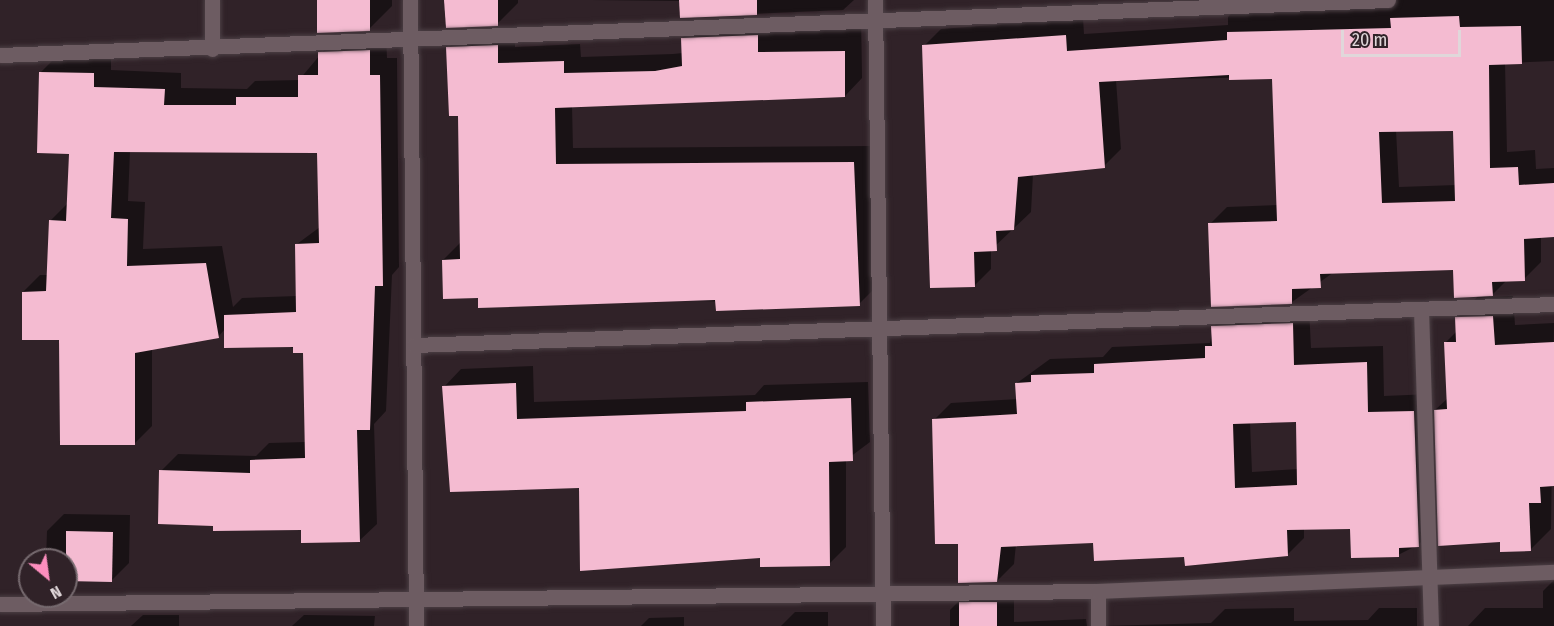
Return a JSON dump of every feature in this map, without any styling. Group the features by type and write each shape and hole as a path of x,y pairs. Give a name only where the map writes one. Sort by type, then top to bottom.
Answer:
{"street":[{"path":"212,0 212,49"},
{"path":"410,0 416,626"},
{"path":"875,0 882,330 883,626"},
{"path":"0,55 410,43 875,23 1212,4 1388,0"},
{"path":"414,345 882,330 1554,304"},
{"path":"1421,309 1431,626"},
{"path":"0,604 1098,591 1431,579 1554,572"},
{"path":"1098,591 1098,626"}],"building":[{"path":"317,0 370,0 370,31 317,33"},
{"path":"444,0 498,0 498,26 446,28"},
{"path":"679,0 757,0 757,15 680,18"},
{"path":"1459,16 1460,27 1521,26 1522,64 1489,65 1490,168 1518,167 1519,185 1554,183 1554,237 1524,239 1525,281 1492,282 1493,296 1454,298 1453,270 1320,274 1321,288 1292,289 1292,304 1211,307 1208,223 1277,221 1272,79 1229,80 1229,75 1099,82 1105,168 1018,177 1014,230 996,231 997,251 974,252 975,287 930,288 922,45 1066,35 1067,51 1227,40 1227,32 1391,28 1390,18","holes":["1453,131 1455,201 1382,203 1379,132"]},
{"path":"758,35 758,52 845,51 845,97 555,108 556,164 854,162 860,306 716,311 715,300 478,308 478,298 443,299 442,260 460,259 458,116 449,116 446,47 498,45 498,63 564,61 564,73 655,71 682,66 681,38"},
{"path":"370,50 370,75 380,75 383,286 375,286 370,430 357,430 360,542 301,543 301,530 213,531 213,526 158,524 159,470 250,473 250,460 305,458 303,353 293,353 293,347 224,348 224,315 296,312 295,244 319,243 317,153 114,152 111,218 128,219 127,266 206,263 219,338 135,353 135,445 60,445 59,340 22,340 22,292 46,291 49,220 66,221 69,154 37,153 39,72 94,73 94,87 165,89 164,105 236,105 236,97 298,97 298,75 318,75 318,52"},
{"path":"1493,316 1495,345 1554,342 1554,486 1540,487 1541,503 1529,503 1531,551 1500,552 1500,542 1438,546 1434,410 1447,409 1444,342 1456,342 1455,317"},
{"path":"1293,323 1294,365 1367,362 1368,412 1414,411 1419,547 1399,548 1399,557 1351,558 1350,529 1287,530 1288,556 1185,566 1184,557 1094,561 1093,543 1001,547 997,582 958,583 958,544 935,544 932,419 1017,414 1015,383 1031,382 1031,375 1094,373 1094,364 1205,358 1205,346 1212,346 1211,326","holes":["1296,422 1297,485 1235,488 1233,424"]},
{"path":"516,383 517,419 746,411 746,402 851,398 853,461 829,462 830,566 760,567 760,558 580,571 579,488 450,492 442,386"},
{"path":"66,531 113,532 112,582 78,581 78,548 66,548"},
{"path":"959,602 997,602 997,626 959,626"}]}
